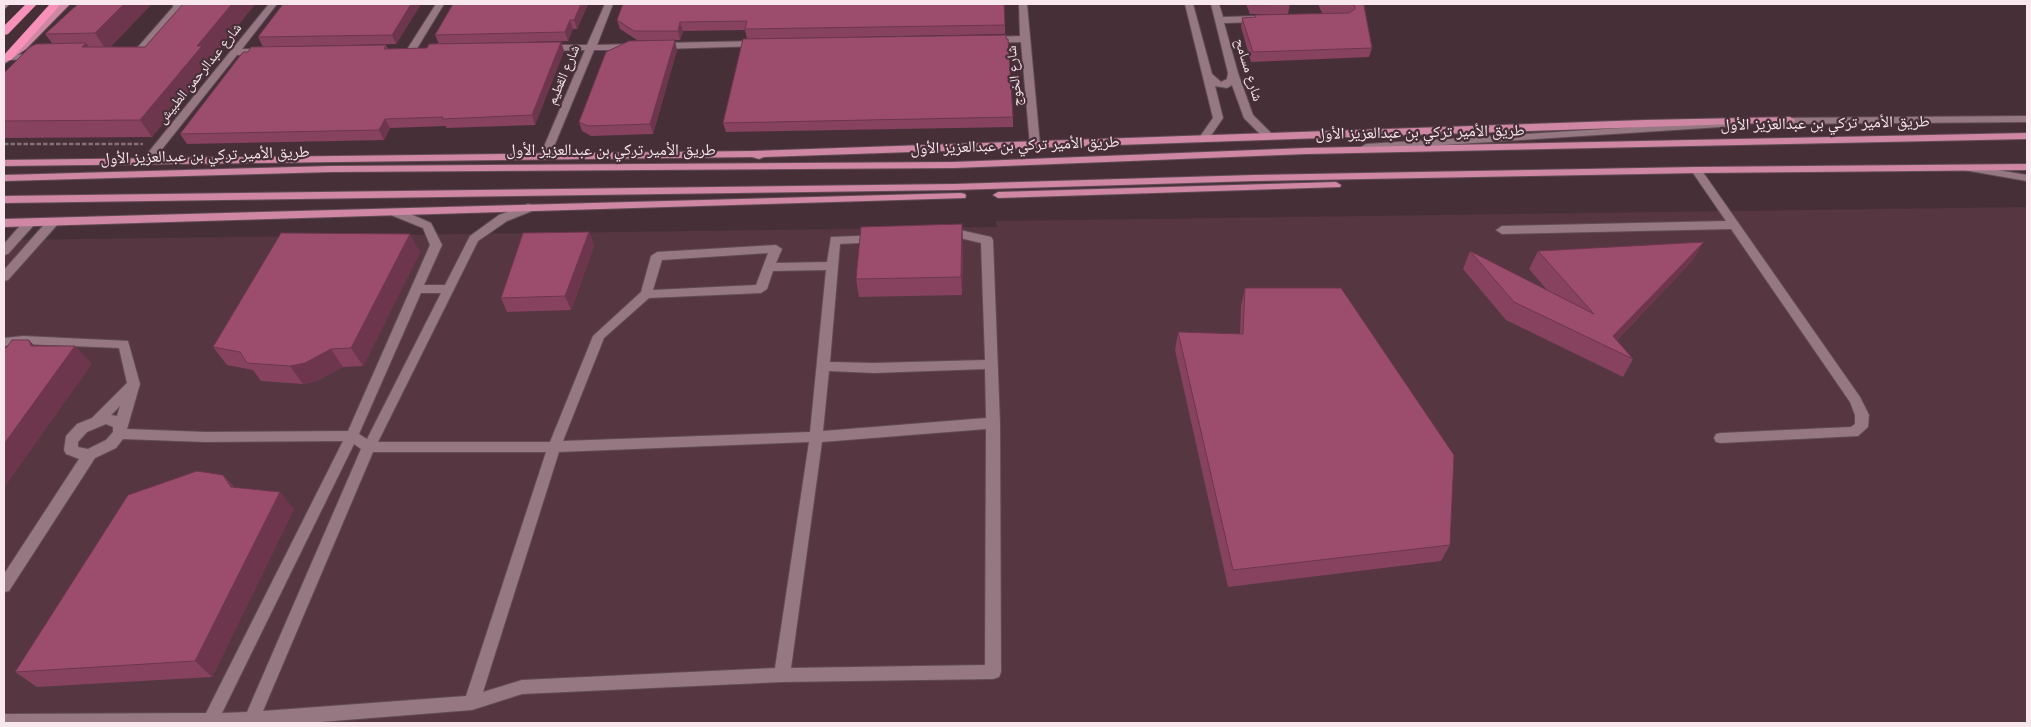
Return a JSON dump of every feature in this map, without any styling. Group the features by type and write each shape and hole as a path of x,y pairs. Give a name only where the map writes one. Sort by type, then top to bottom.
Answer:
{"highway":[{"path":"4,32 32,4"},
{"path":"5,60 56,4"}],"main road":[{"path":"5,60 23,47 66,4"},
{"path":"4,163 753,154 1645,123 1790,120"},
{"name":"طريق الأمير تركي بن عبدالعزيز الأول","path":"4,178 331,169 954,165 1306,151 2027,136"},
{"path":"753,154 793,166"},
{"path":"4,167 42,162"},
{"path":"4,200 954,188 1254,178 2027,167"},
{"path":"4,223 1698,172"}],"street":[{"path":"123,56 142,49 179,6 177,4"},
{"name":"شارع عبدالرحمن الطبيش","path":"147,161 274,4"},
{"path":"413,48 440,4"},
{"name":"شارع القطيم","path":"545,156 609,4"},
{"name":"شارع الخوج","path":"1023,4 1035,144"},
{"path":"1189,4 1218,118 1204,138"},
{"name":"شارع مسامح","path":"1215,4 1233,73 1248,116 1268,136"},
{"path":"1220,20 1269,19"},
{"path":"975,40 1025,39"},
{"path":"541,48 768,44"},
{"path":"236,52 265,52"},
{"path":"5,60 49,57"},
{"path":"1208,76 1213,82 1220,85 1227,84 1232,80 1233,73"},
{"path":"1306,151 1790,120 2027,119"},
{"path":"1965,167 2027,178"},
{"path":"1698,172 1855,400 1862,415 1861,427 1852,432 1721,438"},
{"path":"251,722 369,447 474,239 503,218 528,208"},
{"path":"209,722 352,436 436,245 428,226 396,212"},
{"path":"4,251 29,222"},
{"path":"4,277 54,222"},
{"path":"1502,230 1734,225"},
{"path":"4,722 251,722 472,702 522,687 782,675 993,672 993,423 990,364 990,275 987,240 960,234 931,236"},
{"path":"782,675 816,437 835,240 893,237"},
{"path":"472,702 554,447 599,336 646,294 657,256 776,249 761,290 646,294"},
{"path":"768,267 833,266"},
{"path":"417,289 449,289"},
{"path":"10,354 23,340"},
{"path":"4,342 23,340 124,344 134,384 120,429 105,448 90,454 76,453 71,450 71,440 82,428 98,420 134,384"},
{"path":"823,366 874,368 990,364"},
{"path":"98,420 113,420 120,429 206,437 352,436 369,447 554,447 816,437 993,423"},
{"path":"4,586 90,454"}],"path":[{"path":"4,144 161,144"}],"shaded area":[{"path":"2027,207 2027,723 4,723 4,240 997,227 996,221"}],"building":[{"path":"78,4 124,4 95,33 45,34"},
{"path":"183,4 232,4 197,46 202,46 140,120 4,121 4,73 30,47 36,44 86,43 82,47 145,47"},
{"path":"283,4 411,4 392,35 258,37"},
{"path":"453,4 581,4 574,20 570,20 565,32 435,35"},
{"path":"623,4 1004,4 1005,25 745,29 747,21 680,22 678,31 634,31 617,20"},
{"path":"1251,4 1290,4 1251,5"},
{"path":"1351,4 1364,4 1372,48 1253,52 1242,18 1256,17 1255,15 1349,13 1355,9 1355,6"},
{"path":"1006,35 1006,39 1008,39 1013,117 723,123 743,39"},
{"path":"675,40 650,124 588,126 579,122 606,52 629,41"},
{"path":"561,42 532,115 442,119 443,117 385,119 379,130 180,134 243,52 248,52 251,47 386,45 384,49 427,48 429,44"},
{"path":"962,224 961,277 856,279 861,227"},
{"path":"589,232 565,296 501,298 523,233"},
{"path":"281,233 410,234 351,348 331,349 305,363 290,366 247,363 240,352 213,347"},
{"path":"1704,242 1613,336 1633,359 1514,302 1470,251 1594,314 1538,251"},
{"path":"1245,288 1341,288 1454,455 1450,545 1233,570 1178,332 1243,334"},
{"path":"12,340 29,340 31,346 75,346 4,444 4,348"},
{"path":"197,471 223,475 231,487 280,492 195,661 15,672 128,495"}],"railway":[{"path":"4,8 8,4"}]}
